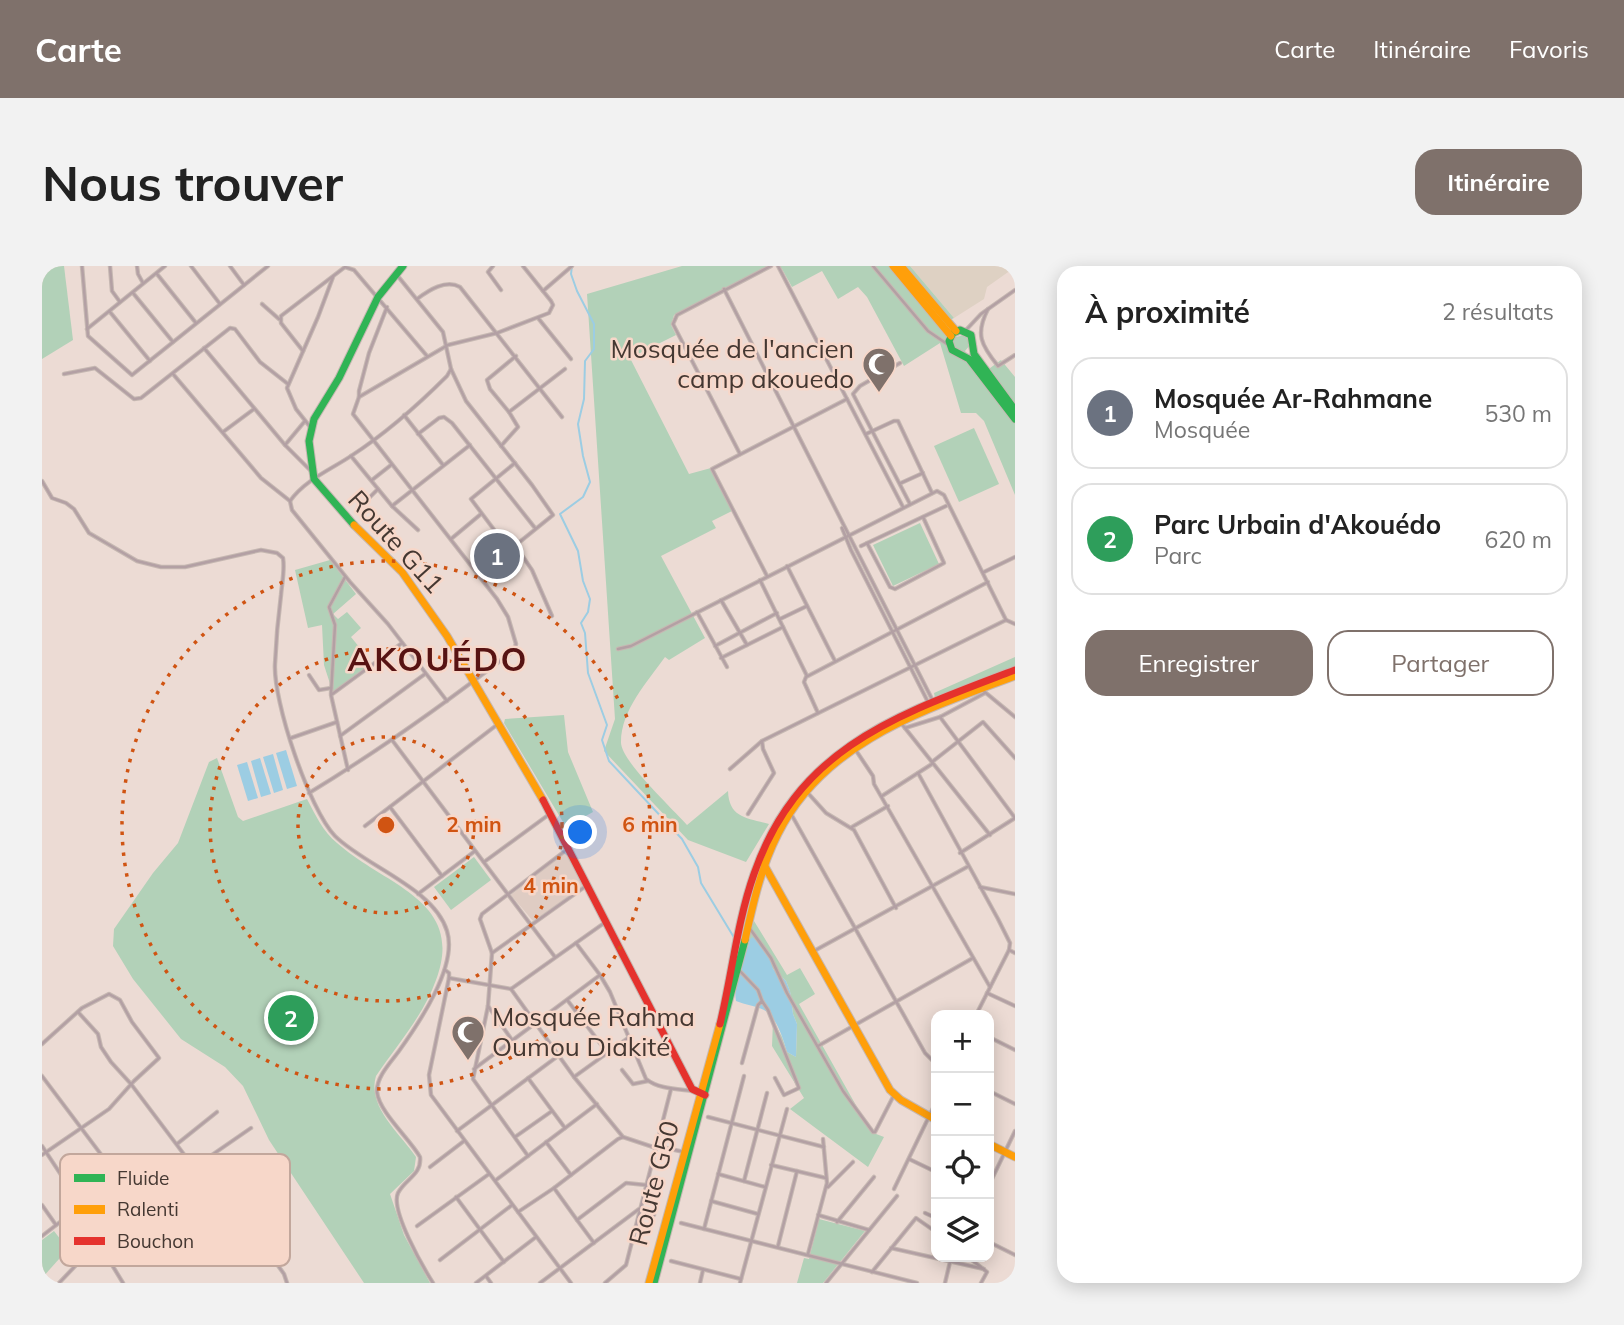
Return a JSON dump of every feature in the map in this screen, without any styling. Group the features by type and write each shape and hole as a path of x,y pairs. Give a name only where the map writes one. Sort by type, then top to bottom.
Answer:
{"main road":[{"path":"314,476 309,441 311,428 378,297 403,266"},
{"path":"893,266 961,333 973,339 972,348 976,357 1015,410"},
{"path":"901,266 961,333"},
{"path":"961,333 950,346 955,353 963,354 973,363 1015,419"},
{"path":"963,354 972,348"},
{"name":"Route G11","path":"314,476 342,513 402,572 435,618 551,813 700,1093"},
{"path":"981,689 1015,670"},
{"path":"853,746 885,723 1015,676"},
{"path":"700,1093 738,969 751,886 776,825 834,756 903,725 932,706"},
{"path":"700,1093 748,926 761,863 804,789"},
{"path":"761,863 894,1095 931,1117"},
{"name":"Route G50","path":"651,1283 700,1093"},
{"name":"Route G50","path":"651,1283 700,1093"},
{"path":"994,1146 1015,1157"}],"street":[{"path":"82,266 88,336 132,375 268,266"},
{"path":"110,266 111,291 120,302"},
{"path":"137,266 143,283"},
{"path":"86,329 164,266"},
{"path":"191,266 220,304"},
{"path":"230,266 244,285"},
{"path":"493,266 488,272 501,290"},
{"path":"359,397 448,345 497,333 552,310 553,305 523,266"},
{"path":"543,291 572,266"},
{"path":"740,454 673,324 677,315 771,266"},
{"path":"778,266 903,507"},
{"path":"873,266 928,331 950,346"},
{"path":"279,319 345,267 354,270 427,356"},
{"path":"156,273 196,323"},
{"path":"311,428 289,394 288,384 334,274"},
{"path":"397,275 443,332 448,345 451,369 466,401 553,515 480,574"},
{"path":"417,299 433,288 457,284 562,417"},
{"path":"724,289 932,706"},
{"path":"961,333 1015,290"},
{"path":"132,292 173,342"},
{"path":"262,304 279,319 303,351"},
{"path":"309,793 348,770 447,701 513,651 516,642 508,617 480,574 352,413 359,397 369,353 387,307"},
{"path":"988,309 981,326 984,346 998,366 1015,355"},
{"path":"109,311 150,361"},
{"path":"537,318 570,359"},
{"path":"961,333 974,323"},
{"path":"64,374 95,368 134,399 141,398 230,328 235,329 265,367 288,384"},
{"path":"204,348 314,476"},
{"path":"501,446 518,426 490,389 488,380 516,356"},
{"path":"900,363 854,391 856,404 910,504"},
{"path":"290,501 314,476 351,456 404,415 447,376 451,369"},
{"path":"509,412 565,369"},
{"path":"173,374 261,478 290,501 292,510 447,701"},
{"path":"767,576 712,469 847,399"},
{"path":"222,433 254,409"},
{"path":"404,415 443,466"},
{"path":"418,434 439,418 444,417 452,423 535,528"},
{"path":"285,445 305,421"},
{"path":"866,434 898,421 932,493"},
{"path":"392,506 470,445"},
{"path":"351,456 392,506 418,530"},
{"path":"510,551 471,499 515,463"},
{"path":"371,481 391,465"},
{"path":"900,484 923,473"},
{"path":"42,481 52,498 74,509 89,533 137,561 161,567 185,567 251,551 270,551 282,556 284,562 275,683 277,699 309,793 320,818 338,839 418,894 431,906 447,931 449,945 444,969 416,1028 381,1076 377,1091 381,1104 421,1157 419,1169 401,1190 397,1200 406,1233 433,1283"},
{"path":"359,507 378,489"},
{"path":"618,649 631,646 932,493 943,493 1006,620 1015,624"},
{"path":"861,546 946,506"},
{"path":"450,539 481,514"},
{"path":"867,543 890,587 895,589 944,563 923,517"},
{"path":"515,545 532,570 552,616"},
{"path":"984,572 1015,557"},
{"path":"787,566 835,662"},
{"path":"345,577 329,607 335,625 331,695 348,770"},
{"path":"760,580 807,676"},
{"path":"818,713 804,682 807,676 989,582"},
{"path":"721,600 747,645"},
{"path":"780,619 807,606"},
{"path":"697,612 727,667"},
{"path":"715,646 776,613"},
{"path":"730,768 762,741 1006,620"},
{"path":"721,657 783,627"},
{"path":"331,695 402,643"},
{"path":"340,736 426,674"},
{"path":"309,676 317,689 331,688"},
{"path":"990,835 903,725 940,717 981,689 1015,717"},
{"path":"1009,712 1015,709"},
{"path":"940,717 1015,818 960,853"},
{"path":"291,738 337,722"},
{"path":"882,796 918,774 984,722 1015,758"},
{"path":"365,826 499,724"},
{"path":"392,740 555,957"},
{"path":"748,814 774,773 762,741"},
{"path":"853,746 873,776 990,987"},
{"path":"918,774 1010,943 1010,950 979,1010"},
{"path":"804,789 826,813 852,827 896,908"},
{"path":"852,827 888,806"},
{"path":"390,807 442,876"},
{"path":"790,812 931,1060"},
{"path":"484,862 551,813"},
{"path":"528,1156 473,1082 488,1006 492,953 481,916 569,848"},
{"path":"418,894 475,851"},
{"path":"812,952 967,867"},
{"path":"492,953 588,884"},
{"path":"980,887 1015,894"},
{"path":"511,989 607,921"},
{"path":"748,926 771,958 787,993 843,1091 873,1132 894,1095"},
{"path":"576,943 610,992 648,1081"},
{"path":"1010,950 1015,953"},
{"path":"818,1046 973,958"},
{"path":"444,969 449,973 449,978 428,1083 434,1101 571,1283"},
{"path":"738,969 758,989 799,1088 784,1095 775,1078"},
{"path":"474,1069 600,975"},
{"path":"449,978 511,989 558,1056 623,1138"},
{"path":"988,993 1015,1006"},
{"path":"42,1044 78,1012 104,996 113,995 120,1000 132,1022 159,1058 109,1108 44,1154"},
{"path":"568,1001 607,1052"},
{"path":"742,1063 758,1005 762,1001"},
{"path":"488,1006 512,1040"},
{"path":"78,1012 98,1034 111,1062 184,1154"},
{"path":"574,1077 628,1038"},
{"path":"994,1040 1015,1050"},
{"path":"457,1131 558,1056"},
{"path":"622,1070 633,1084 648,1081 671,1089 700,1093"},
{"path":"42,1076 101,1154"},
{"path":"704,1229 744,1076"},
{"path":"528,1079 565,1128"},
{"path":"605,1283 626,1265 671,1089"},
{"path":"744,1181 767,1093"},
{"path":"994,1094 1015,1104"},
{"path":"495,1181 597,1104"},
{"path":"671,1261 740,1281 787,1110"},
{"path":"514,1138 552,1111"},
{"path":"177,1144 217,1112"},
{"path":"708,1117 824,1147"},
{"path":"894,1189 931,1121"},
{"path":"215,1154 251,1128"},
{"path":"994,1175 1015,1131"},
{"path":"518,1212 618,1139 684,1152"},
{"path":"808,1254 826,1188 823,1139"},
{"path":"430,1167 464,1141"},
{"path":"546,1142 571,1175"},
{"path":"42,1146 44,1154 60,1176"},
{"path":"909,1159 931,1170"},
{"path":"826,1188 853,1162"},
{"path":"771,1166 827,1178"},
{"path":"777,1247 797,1171"},
{"path":"417,1226 489,1174"},
{"path":"718,1174 765,1187"},
{"path":"837,1222 874,1177"},
{"path":"577,1220 626,1183 631,1181 646,1185"},
{"path":"554,1188 594,1243"},
{"path":"826,1283 897,1196"},
{"path":"456,1197 504,1262"},
{"path":"711,1201 758,1214"},
{"path":"440,1260 512,1205"},
{"path":"42,1206 56,1225"},
{"path":"639,1209 654,1215"},
{"path":"540,1283 639,1209"},
{"path":"925,1213 931,1216"},
{"path":"818,1215 869,1230"},
{"path":"872,1272 916,1218 931,1228"},
{"path":"42,1236 60,1222"},
{"path":"681,1223 918,1283"},
{"path":"476,1283 536,1237"},
{"path":"994,1244 1013,1254 1015,1245"},
{"path":"891,1248 931,1257"},
{"path":"945,1283 950,1262 984,1269"},
{"path":"975,1262 988,1274 981,1283"},
{"path":"59,1283 76,1266"},
{"path":"113,1266 123,1283"},
{"path":"278,1266 287,1283"},
{"path":"700,1283 703,1270"},
{"path":"486,1276 491,1283"},
{"path":"892,1283 893,1278"}],"shaded area":[{"path":"910,266 1013,266 987,287 984,299 954,318"},
{"path":"568,850 585,885 533,921 511,895"}],"green space":[{"path":"42,266 64,266 73,340 42,359"},
{"path":"682,266 770,266 674,315 671,325 676,335 630,358 689,474 711,468 732,511 712,521 716,528 661,556 705,638 669,660 665,657 630,707 621,742 623,750 638,772 687,825 728,791 729,800 736,812 769,824 746,862 688,840 604,751 615,719 587,294"},
{"path":"777,266 910,266 954,318 946,322 956,337 964,335 968,338 970,345 965,351 982,374 1001,360 1015,377 1015,495 984,421 976,413 961,413 940,343 904,366 867,297 858,287 838,299 822,271 792,287 782,269"},
{"path":"974,428 999,484 959,502 934,446"},
{"path":"920,523 939,564 893,586 873,545"},
{"path":"330,560 356,594 333,614 338,619 347,612 361,628 351,637 370,665 333,693 324,665 322,625 308,628 295,570"},
{"path":"1015,657 1015,666 935,698 934,693"},
{"path":"564,715 568,752 593,812 566,827 504,723 505,719"},
{"path":"217,758 238,817 243,821 307,799 332,839 416,898 431,913 440,931 442,953 431,993 417,1018 376,1076 374,1087 380,1109 416,1157 414,1171 390,1194 404,1235 430,1283 364,1283 290,1172 290,1154 278,1154 269,1140 243,1086 225,1067 181,1039 133,979 113,946 114,929 153,873 178,843 209,762"},
{"path":"474,857 491,880 451,910 434,887"},
{"path":"754,921 787,975 800,968 815,994 799,1004 871,1132 884,1137 868,1167 790,1109 804,1098 772,1046 773,1021 787,1052 796,1057 797,1024 786,981 750,939 747,954 741,961"},
{"path":"819,1219 865,1231 823,1283 797,1283 804,1258 809,1259"},
{"path":"54,1231 60,1239 60,1258 42,1278 42,1240"}],"water":[{"path":"286,750 297,786 287,789 276,753"},
{"path":"273,754 283,790 274,793 263,757"},
{"path":"260,758 271,794 261,797 251,761"},
{"path":"247,762 258,798 248,801 237,765"},
{"path":"753,937 767,951 773,969 786,981 790,991 797,1024 796,1057 787,1052 779,1029 769,1013 736,1001 738,976"}],"waterway":[{"path":"572,266 571,274 577,291 594,324 594,349 585,361 584,399 578,424 590,482 583,497 560,514 578,551 583,581 590,599 588,612 581,623 585,633 588,673 607,725 602,740 609,761 682,839 698,867 701,883 741,949"}],"traffic: fast":[{"path":"354,525 314,479 309,441 314,419 339,378 378,297 403,266"},
{"path":"1015,410 974,354 971,335 960,330 953,333 949,341 952,350 969,359 1015,419"},
{"path":"654,1283 745,940"}],"traffic: slow":[{"path":"893,266 951,336"},
{"path":"901,266 956,331"},
{"path":"354,525 402,572 447,636 543,800"},
{"path":"745,940 758,886 778,834 798,802 822,775 849,752 913,716 1015,676"},
{"path":"763,863 890,1090 901,1100 931,1117"},
{"path":"649,1283 720,1024"},
{"path":"994,1146 1015,1157"}],"traffic: jam":[{"path":"720,1024 743,911 754,874 773,830 797,794 826,765 858,740 893,720 1015,670"},
{"path":"543,800 692,1089 705,1095"}],"place":[{"name":"Mosquée de l'ancien camp akouedo","path":"879,394"},
{"name":"Mosquée Ar-Rahmane","path":"497,556"},
{"name":"Parc Urbain d'Akouédo","path":"291,1018"},
{"name":"Mosquée Rahma Oumou Diakité","path":"468,1062"}],"district":[{"name":"AKOUÉDO","path":"438,659"}]}
